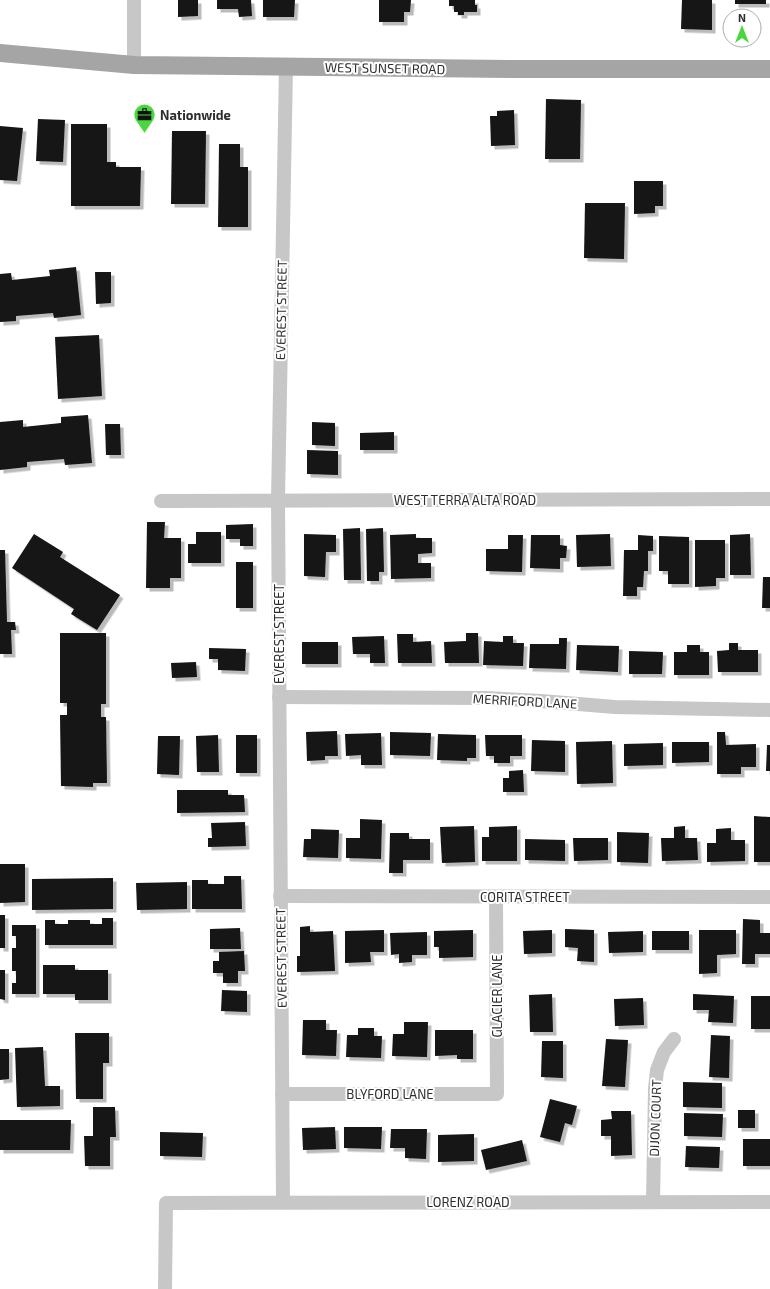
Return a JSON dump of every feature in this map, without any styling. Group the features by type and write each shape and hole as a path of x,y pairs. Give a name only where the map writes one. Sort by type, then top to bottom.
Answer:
{"main road":[{"name":"WEST SUNSET ROAD","path":"0,53 134,65 520,69 770,69"}],"street":[{"path":"134,0 134,65"},
{"name":"EVEREST STREET","path":"283,1202 278,500 286,67"},
{"name":"WEST TERRA ALTA ROAD","path":"161,501 770,499"},
{"name":"MERRIFORD LANE","path":"279,697 486,698 615,707 770,710"},
{"name":"CORITA STREET","path":"280,896 770,897"},
{"name":"GLACIER LANE","path":"496,897 497,1094"},
{"name":"DIJON COURT","path":"653,1202 655,1089 657,1070 664,1052 674,1039"},
{"name":"BLYFORD LANE","path":"282,1094 497,1094"},
{"name":"LORENZ ROAD","path":"165,1289 166,1203 770,1202"}],"building":[{"path":"178,0 198,0 198,16 178,17"},
{"path":"217,0 251,0 252,16 239,17 238,9 217,9"},
{"path":"263,0 295,0 294,17 263,17"},
{"path":"379,0 411,0 410,12 404,12 404,22 379,22"},
{"path":"449,0 475,0 477,12 464,12 464,15 458,15 458,12 454,12 454,6 449,6"},
{"path":"682,0 712,0 712,30 681,29"},
{"path":"735,0 766,0 766,4 735,4"},
{"path":"546,99 581,100 580,159 545,159"},
{"path":"514,110 515,145 491,146 490,116 497,116 497,111"},
{"path":"38,119 65,120 63,162 36,161"},
{"path":"71,124 107,124 107,162 116,162 116,167 141,167 140,206 71,206"},
{"path":"0,126 23,128 17,181 0,180"},
{"path":"172,131 206,131 205,204 171,204"},
{"path":"219,144 240,144 240,167 248,167 248,227 218,227"},
{"path":"634,181 663,181 663,206 655,206 655,213 634,214"},
{"path":"585,203 625,203 624,259 584,258"},
{"path":"76,267 81,315 54,318 53,313 16,316 16,321 0,322 0,274 11,273 12,280 50,276 49,270"},
{"path":"95,272 111,272 111,303 96,304"},
{"path":"99,335 102,396 58,399 55,337"},
{"path":"88,415 92,463 65,465 64,459 27,462 27,467 0,470 0,422 23,420 23,427 61,423 61,417"},
{"path":"312,422 335,423 335,446 312,445"},
{"path":"105,424 120,424 121,455 106,455"},
{"path":"394,432 394,450 360,450 360,433"},
{"path":"307,450 338,451 338,475 307,474"},
{"path":"147,522 165,522 164,538 181,538 181,578 170,578 170,588 146,588"},
{"path":"253,524 253,546 240,546 240,539 226,539 226,525"},
{"path":"360,528 361,580 344,580 343,529"},
{"path":"383,528 384,572 379,572 379,581 367,581 366,529"},
{"path":"196,532 221,532 221,563 188,563 188,544 196,544"},
{"path":"34,534 63,552 60,557 120,595 97,630 71,614 74,609 12,568"},
{"path":"304,534 336,535 336,552 326,552 325,577 304,576"},
{"path":"416,534 416,538 432,538 432,553 418,554 418,563 431,563 431,578 391,579 390,535"},
{"path":"610,534 611,566 577,567 576,535"},
{"path":"750,534 751,575 730,575 730,535"},
{"path":"508,535 523,535 522,572 486,571 486,549 508,549"},
{"path":"531,535 560,535 560,545 567,546 566,558 560,558 560,569 530,568"},
{"path":"638,535 653,536 653,551 648,551 648,571 644,571 643,587 637,587 637,596 623,596 624,550 638,550"},
{"path":"659,536 689,537 689,584 668,584 668,571 659,571"},
{"path":"695,540 725,540 725,578 716,578 716,586 695,587"},
{"path":"0,550 5,550 7,622 15,622 16,630 11,630 12,654 0,654"},
{"path":"236,562 253,562 253,608 236,608"},
{"path":"763,577 770,577 770,608 762,608"},
{"path":"60,633 106,633 106,704 101,704 101,717 106,717 107,783 93,783 93,787 61,786 60,715 67,715 67,703 60,703"},
{"path":"466,633 478,633 479,663 445,663 444,642 466,641"},
{"path":"397,634 413,634 413,642 431,641 432,663 398,663"},
{"path":"384,636 385,663 370,663 370,654 353,654 352,637"},
{"path":"503,636 513,636 513,643 524,643 523,666 483,665 484,641 503,642"},
{"path":"559,638 567,638 566,669 529,668 530,644 559,644"},
{"path":"302,642 338,642 338,664 302,664"},
{"path":"729,643 738,643 738,650 758,650 758,672 718,672 717,651 729,650"},
{"path":"577,645 619,646 618,672 576,670"},
{"path":"687,645 700,645 700,652 709,652 709,675 674,675 674,652 687,652"},
{"path":"209,648 246,649 245,671 218,670 218,659 209,659"},
{"path":"629,651 663,652 662,674 629,674"},
{"path":"196,662 197,677 172,678 171,663"},
{"path":"337,731 338,756 325,756 325,760 307,761 306,732"},
{"path":"390,732 431,733 430,756 390,755"},
{"path":"717,732 725,732 726,745 756,744 756,767 741,767 741,774 717,774"},
{"path":"381,733 382,765 361,765 361,755 346,756 345,734"},
{"path":"438,734 476,735 476,758 467,758 467,761 437,760"},
{"path":"218,735 219,772 197,772 196,736"},
{"path":"236,735 257,735 257,773 236,773"},
{"path":"485,735 522,735 522,756 510,756 510,763 494,763 494,756 486,756"},
{"path":"158,736 180,736 179,775 157,774"},
{"path":"532,740 565,741 565,772 531,771"},
{"path":"612,741 613,783 577,784 576,742"},
{"path":"672,742 709,742 709,762 672,763"},
{"path":"663,743 663,765 624,766 624,744"},
{"path":"767,745 770,745 770,771 766,771"},
{"path":"523,770 524,792 503,792 503,778 509,778 509,771"},
{"path":"177,790 228,790 228,795 244,795 245,812 177,813"},
{"path":"754,816 770,817 770,862 754,862"},
{"path":"360,819 382,820 381,859 346,858 346,838 360,838"},
{"path":"245,822 246,846 208,847 208,838 212,838 211,823"},
{"path":"474,826 475,862 442,863 440,827"},
{"path":"517,826 517,861 482,861 482,837 489,837 489,827"},
{"path":"685,826 685,838 697,838 698,860 662,861 661,838 674,838 674,827"},
{"path":"731,828 731,840 745,840 745,861 707,862 707,843 716,843 716,829"},
{"path":"311,829 339,830 338,858 303,857 304,839 311,839"},
{"path":"617,832 649,833 648,863 617,862"},
{"path":"390,833 409,833 409,839 430,839 430,860 403,860 403,873 389,873"},
{"path":"573,838 608,838 608,860 574,861"},
{"path":"525,839 565,840 565,861 525,860"},
{"path":"0,864 25,864 25,902 0,903"},
{"path":"224,876 241,876 242,909 192,909 192,880 208,880 208,884 224,884"},
{"path":"113,878 113,909 32,910 32,879"},
{"path":"187,882 187,909 137,910 136,883"},
{"path":"0,915 5,915 5,948 0,948"},
{"path":"102,918 113,918 113,945 45,945 45,920 55,920 55,924 68,924 68,920 90,920 90,924 102,924"},
{"path":"743,919 760,920 760,933 770,933 770,954 755,954 755,964 742,964"},
{"path":"12,925 36,925 36,994 12,994 12,983 16,983 16,971 12,971 12,948 16,948 16,936 12,936"},
{"path":"310,926 310,932 333,931 335,971 297,972 297,956 300,956 300,927"},
{"path":"240,928 241,949 210,949 210,929"},
{"path":"565,929 594,930 594,962 577,961 578,948 565,947"},
{"path":"384,930 384,952 370,952 371,962 345,963 345,931"},
{"path":"473,930 473,957 439,958 439,947 434,947 434,931"},
{"path":"552,930 552,953 524,954 523,931"},
{"path":"699,930 736,930 736,954 717,955 717,973 699,974"},
{"path":"643,931 643,952 609,953 608,932"},
{"path":"652,931 689,931 689,950 652,950"},
{"path":"427,932 427,955 412,955 412,962 399,963 399,954 391,955 390,933"},
{"path":"244,951 245,971 238,971 238,983 223,983 223,973 213,973 213,961 219,961 219,952"},
{"path":"43,965 75,965 75,970 108,970 108,1000 75,1000 75,994 43,994"},
{"path":"0,970 5,970 5,1000 0,999"},
{"path":"222,990 247,991 247,1012 221,1011"},
{"path":"552,994 553,1032 530,1032 529,995"},
{"path":"693,994 734,996 733,1023 708,1022 709,1010 693,1010"},
{"path":"751,996 770,996 770,1029 751,1029"},
{"path":"643,998 644,1025 615,1026 614,999"},
{"path":"303,1020 326,1020 326,1030 337,1030 336,1056 302,1055"},
{"path":"404,1022 428,1022 427,1057 392,1056 393,1034 404,1034"},
{"path":"358,1028 374,1028 374,1036 382,1036 381,1058 346,1057 347,1035 358,1035"},
{"path":"435,1030 473,1030 473,1059 457,1059 457,1055 435,1056"},
{"path":"75,1033 109,1033 109,1063 103,1063 103,1099 76,1099"},
{"path":"711,1035 730,1036 729,1078 709,1077"},
{"path":"606,1039 628,1040 625,1087 602,1086"},
{"path":"542,1041 563,1041 563,1078 541,1077"},
{"path":"43,1047 45,1086 60,1086 60,1106 17,1107 15,1048"},
{"path":"0,1049 9,1049 9,1079 0,1080"},
{"path":"683,1082 722,1083 722,1108 683,1107"},
{"path":"550,1099 577,1106 572,1125 565,1123 560,1142 540,1137"},
{"path":"93,1107 115,1107 116,1137 110,1137 110,1166 85,1166 84,1136 93,1136"},
{"path":"738,1110 755,1110 755,1128 738,1128"},
{"path":"611,1111 631,1111 632,1155 611,1156 611,1136 601,1136 601,1120 612,1119"},
{"path":"684,1113 723,1114 722,1137 684,1136"},
{"path":"0,1120 71,1120 70,1150 0,1150"},
{"path":"335,1127 336,1149 303,1150 302,1128"},
{"path":"344,1127 382,1127 381,1149 344,1148"},
{"path":"391,1129 427,1129 426,1159 405,1158 405,1148 390,1148"},
{"path":"160,1132 203,1133 202,1157 160,1156"},
{"path":"474,1134 474,1161 438,1162 438,1135"},
{"path":"743,1139 770,1139 770,1166 743,1166"},
{"path":"522,1140 527,1161 486,1170 481,1150"},
{"path":"686,1146 720,1147 719,1168 685,1167"}],"place":[{"name":"Nationwide","path":"145,134"}]}
